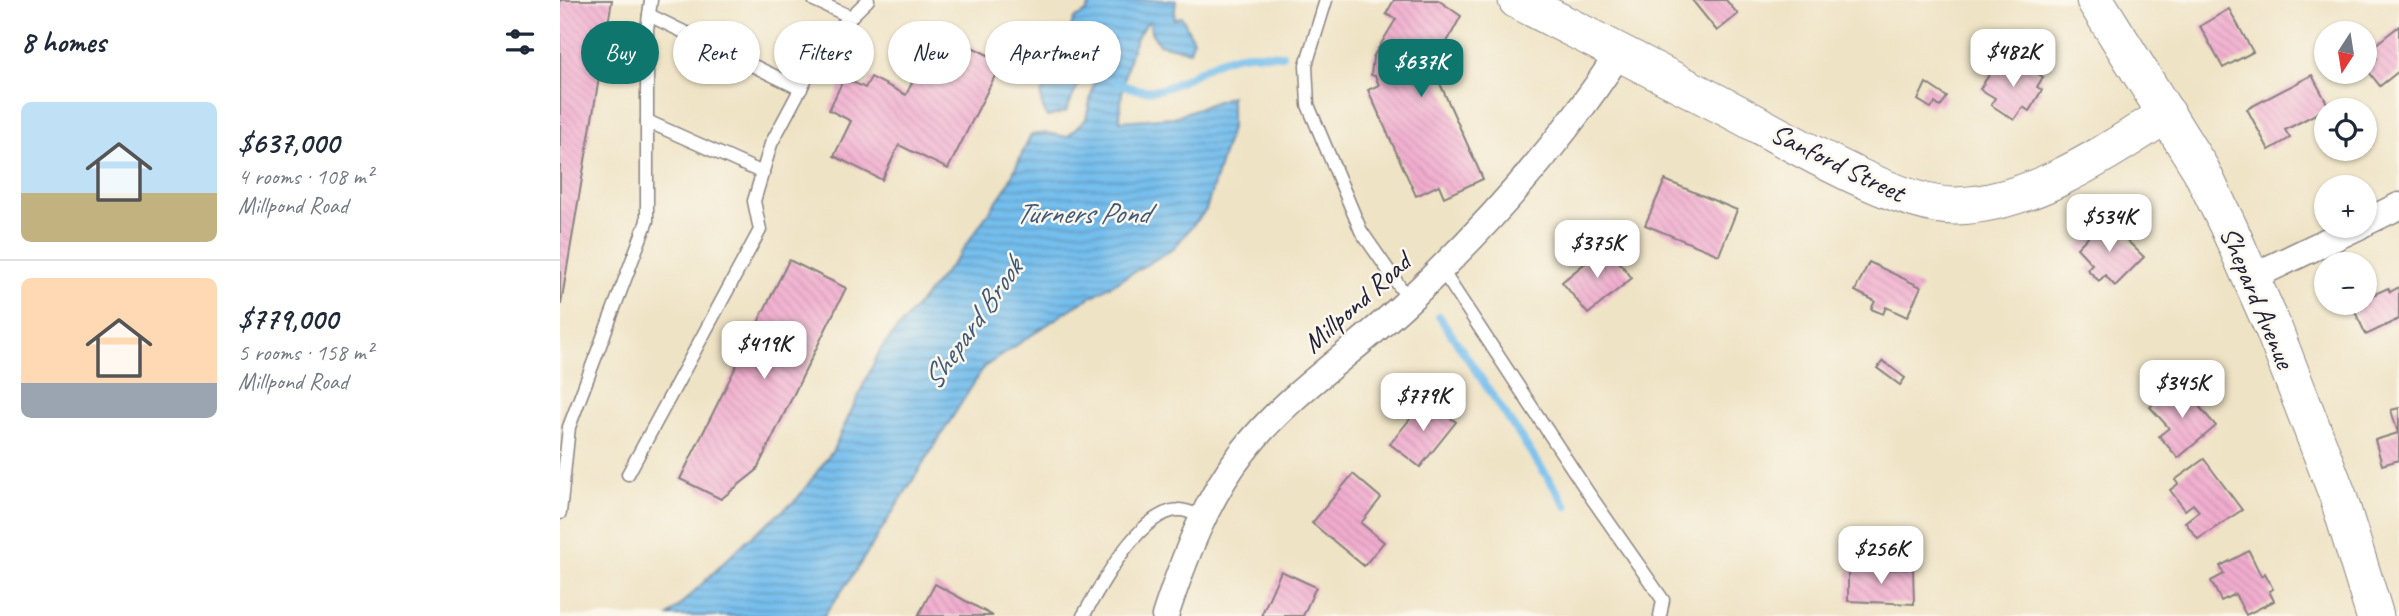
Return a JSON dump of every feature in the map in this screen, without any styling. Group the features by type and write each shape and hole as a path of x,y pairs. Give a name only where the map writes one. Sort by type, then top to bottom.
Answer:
{"street":[{"name":"Sanford Street","path":"1517,0 1891,191 1922,202 1954,207 2028,192 2128,139 2166,114"},
{"name":"Shepard Avenue","path":"2095,0 2200,170 2252,277 2338,496 2375,616"},
{"name":"Millpond Road","path":"1165,616 1204,518 1242,453 1316,379 1409,300 1474,235 1582,110 1619,53"},
{"path":"2377,217 2399,206"},
{"path":"2252,277 2334,238"}],"lane":[{"path":"560,513 569,427 647,220 649,15 652,0"},
{"path":"814,0 850,18"},
{"path":"628,474 760,230 754,201 771,144 826,41 868,0"},
{"path":"1326,0 1306,65 1308,105 1361,231 1409,300"},
{"path":"649,15 801,89"},
{"path":"648,121 763,173"},
{"path":"1441,268 1589,494 1663,600 1660,616"},
{"path":"1083,616 1141,529 1158,516 1181,509 1204,518"}],"water":[{"name":"Turners Pond","path":"1093,0 1176,0 1174,19 1182,17 1193,40 1190,51 1159,44 1151,32 1150,21 1143,28 1136,39 1127,67 1120,121 1174,117 1231,96 1231,128 1206,210 1173,249 1069,310 984,367 855,572 824,616 669,616 747,540 797,499 833,450 880,350 957,258 1007,186 1031,135 1046,133 1067,137 1086,119 1094,84 1121,84 1121,21 1073,21 1086,12"},
{"name":"Turners Pond","path":"1047,84 1078,84 1066,112 1047,117 1041,99"}],"building":[{"path":"560,0 612,0 608,21 581,21 581,84 598,84 560,304"},
{"path":"1394,0 1438,0 1461,16 1433,68 1483,179 1444,197 1439,185 1416,196 1368,90 1379,85 1375,76 1371,75 1373,57 1396,19 1386,14"},
{"path":"1692,0 1726,0 1738,14 1717,31"},
{"path":"2229,9 2253,52 2223,68 2200,26"},
{"path":"2399,26 2399,71 2380,86 2377,82 2377,43"},
{"path":"971,46 985,54 985,84 991,84 948,169 899,145 882,180 834,156 851,121 829,110 841,84 857,84 865,88 867,84 874,84 874,79 906,95 911,84 971,84"},
{"path":"1998,61 2013,71 2020,62 2043,77 2037,87 2042,90 2029,111 2023,107 2014,120 1991,105 1995,98 1980,89"},
{"path":"2312,75 2314,84 2317,84 2324,98 2314,98 2314,115 2285,130 2290,138 2269,150 2247,109"},
{"path":"1926,83 1947,97 1940,107 1935,103 1931,108 1918,100"},
{"path":"1665,180 1737,210 1719,255 1645,225"},
{"path":"2105,219 2144,257 2115,286 2105,275 2099,281 2087,269 2092,264 2077,248"},
{"path":"1606,246 1632,278 1588,314 1562,282"},
{"path":"789,260 846,288 756,471 721,499 680,479"},
{"path":"1869,262 1921,287 1907,317 1886,307 1883,314 1871,309 1875,301 1855,291"},
{"path":"2399,287 2399,319 2366,335 2357,315 2377,315 2377,293 2388,288 2390,292"},
{"path":"1883,361 1905,378 1900,385 1877,368"},
{"path":"2179,383 2216,426 2178,458 2159,436 2169,428 2150,407"},
{"path":"1426,399 1456,422 1420,467 1390,444"},
{"path":"2399,408 2399,460 2382,465 2375,440 2398,433 2391,410"},
{"path":"2204,459 2242,510 2198,539 2185,522 2199,511 2193,504 2185,510 2170,490 2178,484 2175,480"},
{"path":"1353,474 1381,498 1361,523 1384,542 1364,566 1312,523"},
{"path":"2249,551 2261,576 2265,573 2273,589 2269,591 2274,601 2246,615 2235,594 2221,601 2211,581 2224,574 2220,566"},
{"path":"1913,569 1914,604 1848,601 1848,570"},
{"path":"1281,571 1316,587 1303,616 1261,616"},
{"path":"935,584 993,616 918,616"}],"waterway":[{"path":"1121,84 1149,91 1162,89 1234,56 1282,55"},
{"path":"1439,316 1567,506"}],"water label":[{"name":"Shepard Brook","path":"972,324"}]}
